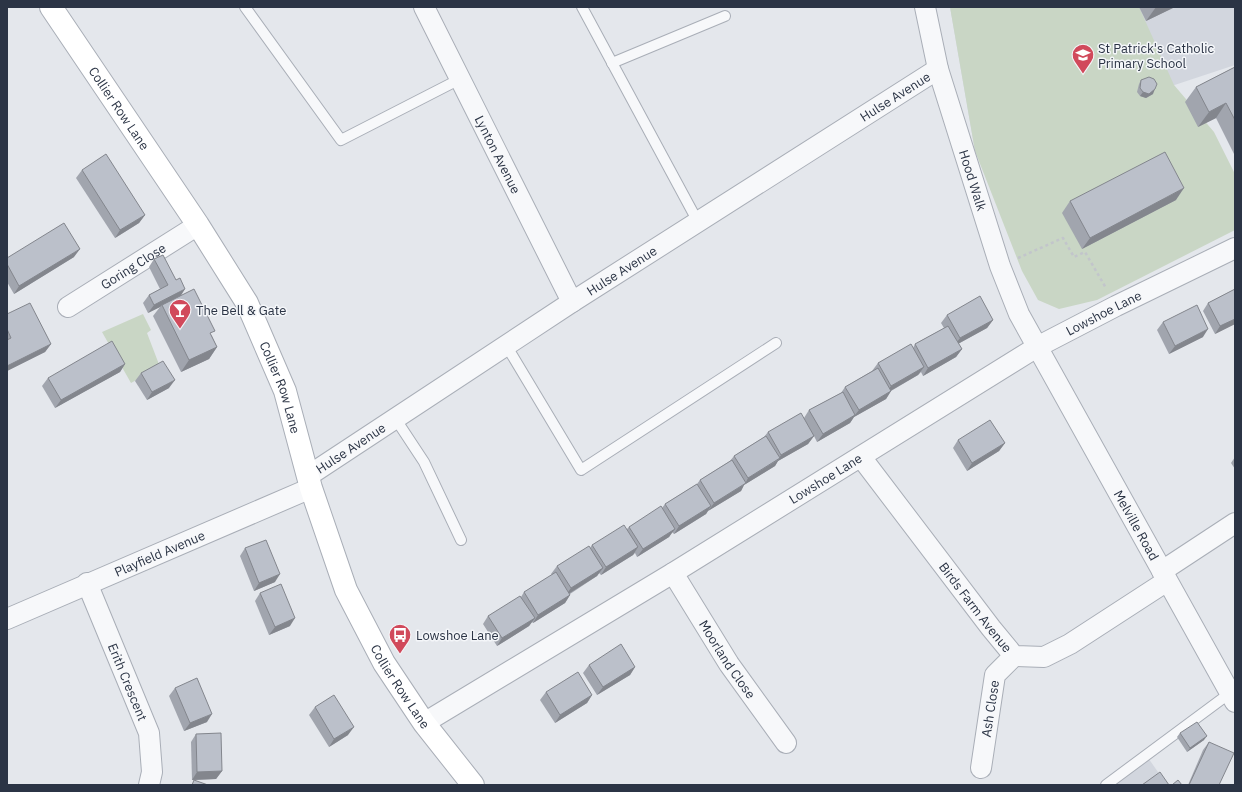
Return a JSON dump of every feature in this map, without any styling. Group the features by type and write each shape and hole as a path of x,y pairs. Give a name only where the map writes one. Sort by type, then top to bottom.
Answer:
{"main road":[{"name":"Collier Row Lane","path":"51,7 198,225 247,303 285,391 310,482 346,590 384,663 424,723 473,785"}],"street":[{"name":"Lynton Avenue","path":"424,7 572,302"},
{"name":"Hood Walk","path":"925,7 938,70 1000,266 1019,314 1037,348"},
{"name":"Hulse Avenue","path":"310,482 395,418 506,345 938,70"},
{"name":"Goring Close","path":"68,307 198,225"},
{"name":"Lowshoe Lane","path":"424,723 673,573 1037,348 1116,306 1235,248"},
{"name":"Melville Road","path":"1037,348 1232,698"},
{"name":"Birds Farm Avenue","path":"861,456 991,628 1014,656 1044,657 1070,644 1235,523"},
{"name":"Playfield Avenue","path":"7,618 310,482"},
{"name":"Moorland Close","path":"673,573 729,664 786,743"},
{"name":"Erith Crescent","path":"87,583 149,733 152,772 149,785"},
{"name":"Ash Close","path":"981,768 995,675 1014,656"}],"lane":[{"path":"245,7 341,140 460,79"},
{"path":"582,7 698,222"},
{"path":"612,63 724,16"},
{"path":"506,345 581,470 776,343"},
{"path":"395,418 424,462 461,540"},
{"path":"1106,785 1232,698"}],"path":[{"path":"1000,266 1063,238 1074,257 1085,252 1116,306"}],"shaded area":[{"name":"St Patrick's Catholic Primary School","path":"950,7 1235,7 1235,65 975,151"},
{"path":"1144,752 1167,785 1100,785"}],"green space":[{"path":"950,7 1139,7 1174,85 1214,132 1235,174 1235,230 1097,300 1059,309 1038,300 1022,271 975,151"},
{"path":"143,314 151,330 147,333 160,367 131,383 102,332"}],"building":[{"path":"1235,67 1235,120 1226,103 1209,112 1196,87"},
{"path":"1149,77 1154,79 1157,84 1155,89 1149,94 1143,92 1140,88 1141,80"},
{"path":"1165,152 1184,188 1090,238 1070,201"},
{"path":"106,154 145,215 120,230 82,170"},
{"path":"64,223 80,249 19,286 7,264 7,258"},
{"path":"163,255 176,280 180,278 185,289 154,305 149,295 168,285 154,259"},
{"path":"194,289 215,331 210,333 217,347 189,360 162,305"},
{"path":"1235,289 1235,319 1220,326 1208,303"},
{"path":"980,296 993,320 960,338 947,315"},
{"path":"30,303 51,344 7,366 7,340 11,338 7,329 7,314"},
{"path":"1197,305 1208,329 1175,346 1163,322"},
{"path":"948,326 962,349 928,368 915,344"},
{"path":"112,341 125,364 61,400 48,378"},
{"path":"911,344 924,367 891,386 878,363"},
{"path":"163,361 175,380 152,392 141,373"},
{"path":"878,368 891,391 859,410 845,387"},
{"path":"843,392 855,415 823,434 809,410"},
{"path":"801,413 814,436 781,455 768,432"},
{"path":"990,420 1005,443 972,463 958,440"},
{"path":"766,436 780,458 748,478 734,456"},
{"path":"732,460 746,483 714,503 700,480"},
{"path":"697,484 711,506 679,526 665,504"},
{"path":"661,506 675,529 643,549 629,527"},
{"path":"624,525 638,547 606,567 592,545"},
{"path":"266,540 280,574 259,583 245,548"},
{"path":"589,546 603,568 571,588 557,566"},
{"path":"556,572 570,595 538,615 524,592"},
{"path":"281,584 295,618 275,627 260,593"},
{"path":"520,596 535,618 502,638 488,616"},
{"path":"621,644 635,667 603,687 589,665"},
{"path":"578,672 592,695 560,715 546,692"},
{"path":"197,678 212,714 190,723 175,688"},
{"path":"334,695 354,727 334,739 315,707"},
{"path":"1197,722 1207,736 1190,748 1180,733"},
{"path":"221,733 222,771 197,772 196,734"},
{"path":"1209,742 1234,753 1219,785 1189,785"},
{"path":"1160,772 1169,785 1142,785"},
{"path":"194,780 208,785 192,785"},
{"path":"1178,780 1182,785 1172,785"}],"place":[{"name":"St Patrick's Catholic Primary School","path":"1083,74"},
{"name":"The Bell & Gate","path":"180,330"},
{"name":"Lowshoe Lane","path":"400,654"}]}
